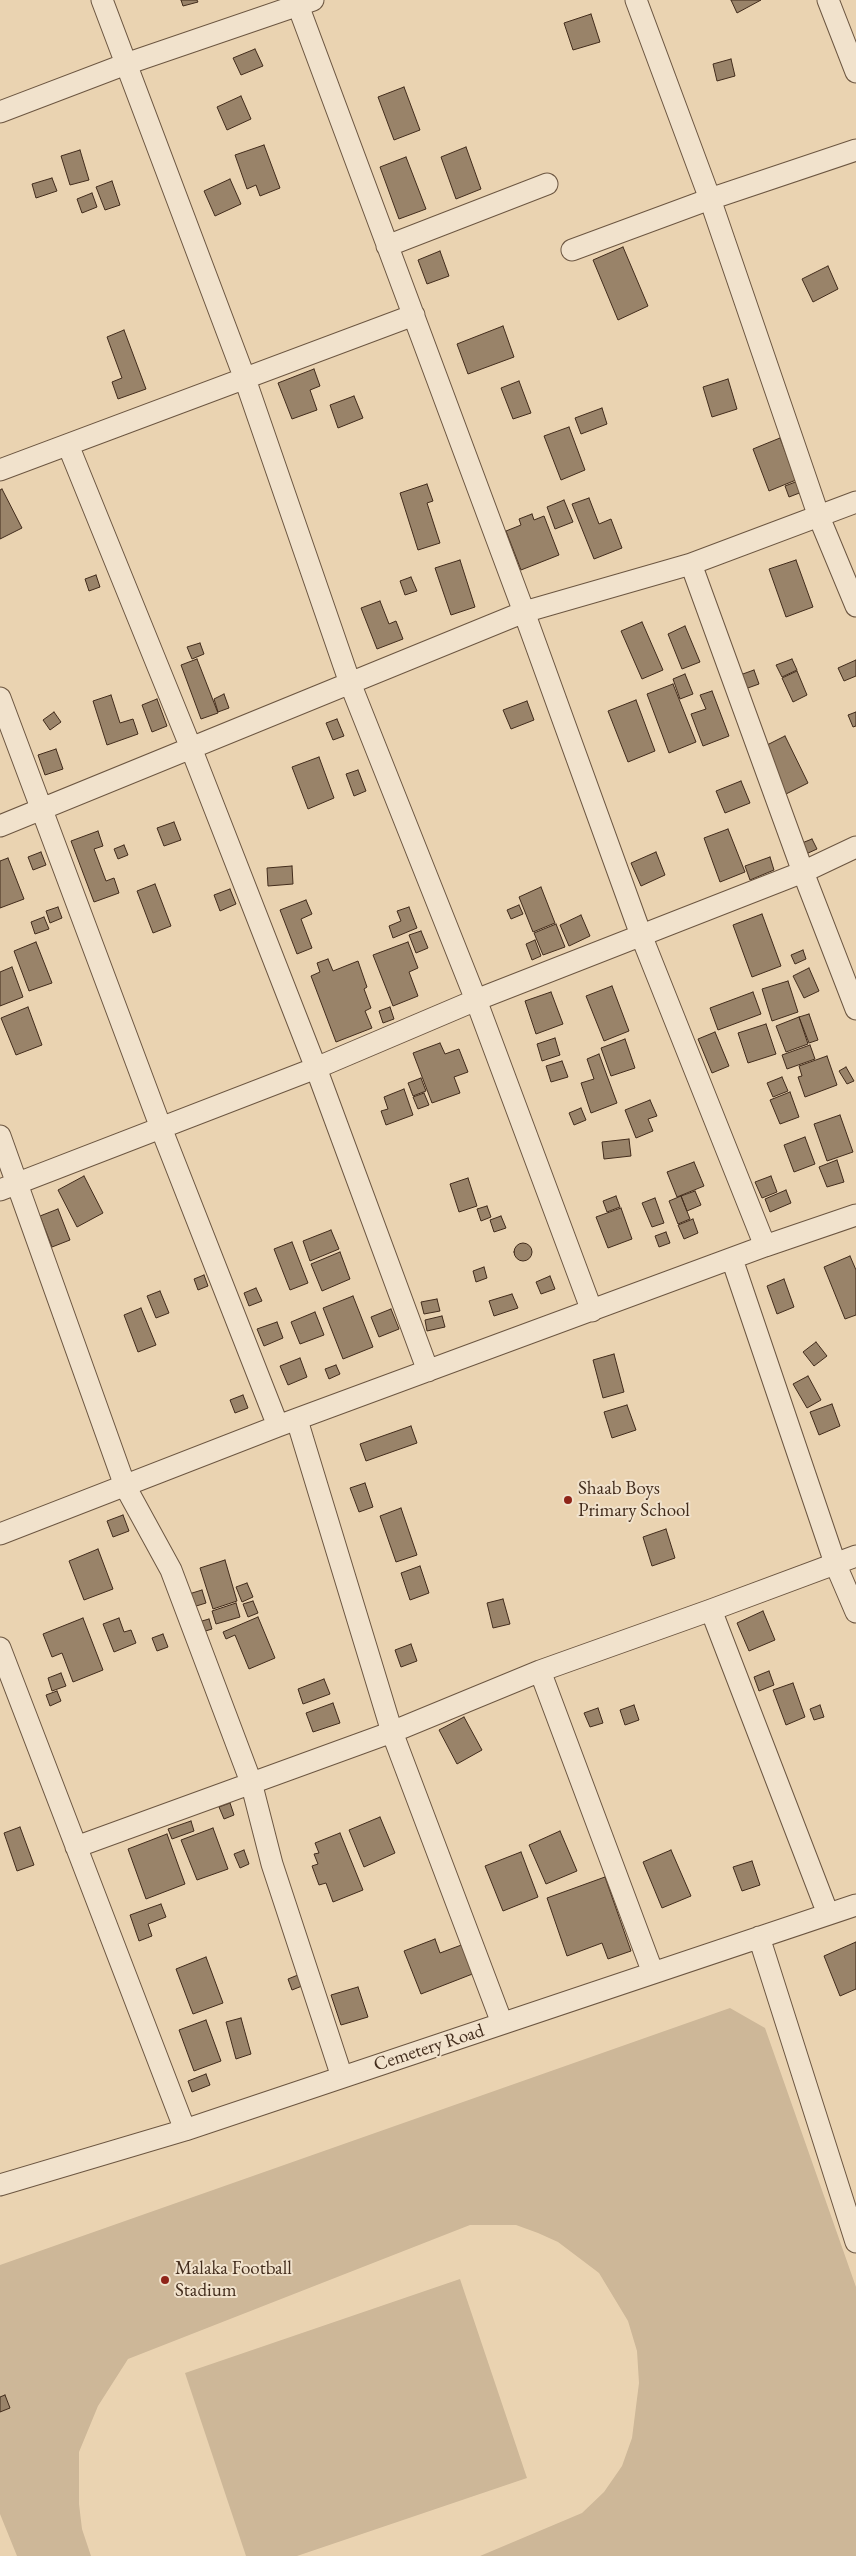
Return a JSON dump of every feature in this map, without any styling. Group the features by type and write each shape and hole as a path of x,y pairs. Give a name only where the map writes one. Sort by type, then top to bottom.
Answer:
{"street":[{"path":"102,0 245,379 350,683 476,1000 592,1310"},
{"path":"636,0 710,199 819,517 856,606"},
{"path":"828,0 856,72"},
{"path":"0,112 126,64 302,2 387,246 524,612 641,935 765,1246"},
{"path":"572,250 710,199 856,150"},
{"path":"387,246 547,184"},
{"path":"0,470 414,315"},
{"path":"68,445 191,748 316,1068 428,1370"},
{"path":"0,826 524,612 691,564 856,502"},
{"path":"691,564 803,872 856,1009"},
{"path":"0,698 161,1128 288,1423 392,1732 502,2023"},
{"path":"9,1186 316,1068 476,1000 803,872 856,847"},
{"path":"0,1136 9,1186 125,1486 171,1570 250,1782 272,1864 342,2077"},
{"path":"0,1534 428,1370 765,1246 856,1215"},
{"path":"732,1259 835,1564 856,1612"},
{"path":"76,1847 250,1782 392,1732 540,1670 711,1610 856,1556"},
{"path":"711,1610 828,1914"},
{"path":"0,1648 185,2130"},
{"path":"540,1670 653,1973"},
{"name":"Cemetery Road","path":"0,2185 185,2130 856,1905"},
{"path":"759,1937 856,2242"}],"shaded area":[{"name":"Malaka Football Stadium","path":"730,2008 765,2028 856,2287 856,2556 480,2556 582,2513 604,2492 622,2466 632,2438 639,2383 637,2351 628,2321 599,2273 558,2242 538,2233 516,2225 470,2225 128,2359 98,2406 79,2452 79,2504 82,2529 91,2556 17,2556 0,2514 0,2265"},
{"name":"Malaka Football Stadium","path":"460,2279 527,2478 297,2556 246,2556 185,2373"}],"building":[{"path":"181,0 197,0 198,2 183,6"},
{"path":"731,0 761,0 737,13"},
{"path":"591,14 600,42 573,50 564,23"},
{"path":"255,49 263,66 241,75 233,58"},
{"path":"731,59 735,76 717,81 713,64"},
{"path":"404,87 420,130 394,140 378,97"},
{"path":"241,96 251,119 227,130 217,107"},
{"path":"264,145 280,188 260,196 256,185 247,189 235,155"},
{"path":"466,147 481,189 456,199 441,157"},
{"path":"80,150 89,180 70,185 61,156"},
{"path":"406,157 426,209 399,219 380,167"},
{"path":"52,178 57,191 36,198 32,184"},
{"path":"230,179 241,204 215,216 204,191"},
{"path":"112,181 120,205 105,210 96,187"},
{"path":"92,193 97,207 82,213 77,199"},
{"path":"623,247 648,306 618,320 593,260"},
{"path":"440,251 449,276 427,284 418,260"},
{"path":"828,266 838,289 813,302 802,279"},
{"path":"503,326 514,357 468,374 457,344"},
{"path":"124,330 146,389 118,399 112,382 122,378 107,337"},
{"path":"314,369 320,386 310,390 317,410 292,419 278,383"},
{"path":"728,379 737,409 712,417 703,387"},
{"path":"519,381 531,413 513,419 501,388"},
{"path":"354,396 363,418 338,428 330,405"},
{"path":"602,408 607,424 581,434 575,418"},
{"path":"569,427 585,470 561,480 544,436"},
{"path":"780,438 796,480 769,491 753,449"},
{"path":"798,481 802,492 789,497 785,486"},
{"path":"427,484 433,501 427,503 440,543 418,550 400,493"},
{"path":"2,489 22,528 0,539 0,490"},
{"path":"589,498 599,524 611,519 622,548 594,559 572,504"},
{"path":"564,500 573,522 555,529 547,507"},
{"path":"532,514 534,520 544,516 559,555 521,570 506,531 521,525 519,519"},
{"path":"460,560 475,607 451,615 435,568"},
{"path":"796,560 813,607 786,617 769,569"},
{"path":"96,575 100,587 89,591 85,579"},
{"path":"411,577 417,591 405,595 400,581"},
{"path":"380,601 389,624 396,621 403,639 377,649 361,608"},
{"path":"642,622 663,670 642,679 621,631"},
{"path":"685,626 700,662 682,669 668,634"},
{"path":"200,643 204,654 192,659 187,647"},
{"path":"197,659 218,713 201,719 181,665"},
{"path":"792,659 797,670 782,677 776,665"},
{"path":"856,660 856,676 844,681 838,668"},
{"path":"754,670 759,684 745,689 740,675"},
{"path":"797,671 807,695 793,702 782,678"},
{"path":"685,674 693,694 680,699 673,679"},
{"path":"673,684 696,742 669,753 647,694"},
{"path":"712,691 729,736 703,746 691,714 706,709 700,695"},
{"path":"224,694 229,708 218,712 214,699"},
{"path":"111,695 120,723 133,719 138,734 107,745 93,701"},
{"path":"157,699 167,726 152,732 142,705"},
{"path":"636,700 655,751 628,762 608,711"},
{"path":"527,701 534,720 511,729 503,710"},
{"path":"54,712 61,722 50,730 43,720"},
{"path":"856,712 856,726 853,727 848,715"},
{"path":"337,719 344,736 333,740 326,723"},
{"path":"785,736 808,783 784,795 761,748"},
{"path":"56,749 63,769 45,775 38,755"},
{"path":"319,757 334,798 308,809 292,767"},
{"path":"358,770 366,791 354,796 346,774"},
{"path":"741,781 750,803 725,813 716,791"},
{"path":"174,822 181,840 164,846 157,828"},
{"path":"728,829 745,872 720,882 704,838"},
{"path":"98,831 103,846 94,849 106,881 114,878 119,893 94,902 71,841"},
{"path":"812,839 817,849 806,854 802,843"},
{"path":"124,845 128,855 118,859 114,849"},
{"path":"41,852 46,865 33,870 28,857"},
{"path":"656,852 665,875 641,886 631,863"},
{"path":"770,857 774,870 750,880 745,866"},
{"path":"8,858 24,899 0,908 0,861"},
{"path":"292,866 293,884 268,886 267,868"},
{"path":"155,884 171,926 153,933 137,891"},
{"path":"541,887 555,923 533,932 519,897"},
{"path":"230,889 236,904 220,911 214,895"},
{"path":"306,900 312,914 301,919 312,948 297,954 280,910"},
{"path":"519,905 523,914 511,919 507,910"},
{"path":"58,907 62,918 50,923 46,911"},
{"path":"409,907 417,928 393,938 389,926 401,921 397,911"},
{"path":"762,914 781,966 752,977 733,925"},
{"path":"581,915 590,936 569,946 560,925"},
{"path":"44,917 49,929 35,934 31,922"},
{"path":"556,924 565,947 543,955 534,933"},
{"path":"421,931 428,948 416,953 409,935"},
{"path":"535,940 541,956 532,960 526,944"},
{"path":"36,942 52,983 29,991 14,951"},
{"path":"408,942 418,968 409,972 418,996 393,1006 373,955"},
{"path":"803,950 806,959 795,964 791,955"},
{"path":"328,959 333,971 358,961 367,987 364,989 371,1008 365,1011 372,1028 336,1042 311,976 320,972 317,963"},
{"path":"12,967 23,997 0,1006 0,972"},
{"path":"809,968 819,991 804,998 793,976"},
{"path":"788,981 798,1012 772,1021 762,989"},
{"path":"612,986 629,1031 604,1041 586,996"},
{"path":"551,992 563,1024 536,1034 525,1001"},
{"path":"753,992 761,1014 718,1030 710,1008"},
{"path":"28,1007 42,1045 16,1055 1,1018"},
{"path":"390,1007 394,1019 383,1023 379,1011"},
{"path":"809,1014 818,1040 809,1043 799,1017"},
{"path":"799,1017 808,1044 786,1052 776,1026"},
{"path":"766,1024 776,1054 748,1063 738,1033"},
{"path":"715,1032 729,1066 712,1073 698,1039"},
{"path":"555,1038 560,1055 542,1061 537,1044"},
{"path":"625,1039 635,1068 611,1076 601,1048"},
{"path":"440,1043 445,1054 459,1049 468,1072 454,1077 460,1093 432,1103 413,1053"},
{"path":"810,1045 815,1059 787,1069 782,1055"},
{"path":"599,1054 617,1103 591,1113 581,1083 594,1079 587,1059"},
{"path":"827,1056 837,1085 805,1097 798,1077 802,1076 799,1066"},
{"path":"562,1061 568,1077 551,1082 546,1066"},
{"path":"846,1067 854,1081 847,1084 839,1071"},
{"path":"782,1077 788,1091 773,1097 767,1083"},
{"path":"421,1078 426,1091 413,1096 408,1083"},
{"path":"404,1089 413,1115 386,1125 381,1111 388,1109 384,1097"},
{"path":"790,1092 799,1117 780,1124 770,1100"},
{"path":"424,1093 429,1105 418,1109 413,1097"},
{"path":"650,1100 657,1116 648,1119 653,1131 636,1138 625,1110"},
{"path":"581,1108 586,1120 574,1125 569,1113"},
{"path":"840,1115 853,1152 827,1161 814,1124"},
{"path":"805,1137 815,1164 794,1172 784,1145"},
{"path":"629,1139 631,1156 604,1159 602,1142"},
{"path":"837,1160 844,1182 827,1187 819,1167"},
{"path":"694,1162 704,1186 677,1197 667,1172"},
{"path":"84,1176 103,1213 77,1227 58,1190"},
{"path":"771,1176 777,1192 762,1198 755,1182"},
{"path":"468,1178 477,1206 459,1212 450,1184"},
{"path":"786,1190 791,1203 770,1212 765,1199"},
{"path":"695,1191 701,1205 687,1211 681,1196"},
{"path":"616,1196 620,1207 607,1212 603,1201"},
{"path":"681,1196 690,1219 678,1224 669,1201"},
{"path":"655,1198 664,1223 652,1227 642,1203"},
{"path":"487,1206 491,1217 481,1221 477,1209"},
{"path":"621,1208 632,1239 608,1248 596,1217"},
{"path":"58,1209 70,1240 52,1247 40,1216"},
{"path":"501,1216 506,1228 494,1232 490,1220"},
{"path":"693,1219 698,1233 684,1239 678,1225"},
{"path":"331,1230 339,1249 310,1261 303,1241"},
{"path":"666,1232 670,1243 659,1247 655,1236"},
{"path":"292,1242 308,1283 290,1290 274,1249"},
{"path":"523,1243 529,1246 532,1252 529,1258 523,1261 517,1258 514,1252 517,1246"},
{"path":"340,1252 350,1279 322,1291 311,1264"},
{"path":"850,1256 856,1270 856,1315 845,1319 824,1267"},
{"path":"484,1267 487,1278 476,1282 473,1271"},
{"path":"204,1275 208,1286 198,1290 194,1279"},
{"path":"550,1276 555,1289 541,1294 536,1282"},
{"path":"784,1279 794,1307 777,1314 767,1286"},
{"path":"256,1288 262,1301 249,1306 244,1293"},
{"path":"160,1291 169,1313 156,1318 147,1296"},
{"path":"512,1294 518,1308 494,1316 489,1301"},
{"path":"353,1296 373,1347 343,1359 323,1308"},
{"path":"437,1299 440,1311 424,1314 421,1302"},
{"path":"141,1308 156,1345 138,1352 124,1315"},
{"path":"391,1309 399,1329 379,1337 371,1317"},
{"path":"315,1312 324,1335 300,1344 291,1322"},
{"path":"442,1316 445,1327 427,1331 425,1320"},
{"path":"277,1322 283,1338 264,1346 257,1329"},
{"path":"816,1342 827,1356 814,1366 803,1352"},
{"path":"614,1354 624,1392 603,1398 593,1360"},
{"path":"300,1358 307,1377 288,1385 280,1366"},
{"path":"336,1365 340,1374 329,1379 325,1369"},
{"path":"808,1376 821,1400 807,1408 793,1384"},
{"path":"243,1395 248,1408 235,1413 230,1400"},
{"path":"832,1404 840,1426 819,1435 810,1412"},
{"path":"627,1405 636,1430 612,1438 604,1412"},
{"path":"411,1426 417,1443 366,1461 360,1444"},
{"path":"365,1483 373,1507 359,1512 350,1488"},
{"path":"401,1508 417,1555 396,1562 380,1516"},
{"path":"123,1515 129,1531 113,1537 107,1521"},
{"path":"666,1529 675,1558 652,1566 643,1537"},
{"path":"98,1549 113,1589 84,1600 69,1561"},
{"path":"225,1560 237,1601 213,1609 200,1568"},
{"path":"420,1566 429,1593 410,1600 401,1573"},
{"path":"247,1583 253,1597 242,1602 236,1587"},
{"path":"202,1590 206,1603 193,1607 189,1594"},
{"path":"503,1599 510,1624 493,1628 487,1603"},
{"path":"253,1601 258,1613 248,1617 243,1604"},
{"path":"236,1603 240,1617 216,1624 212,1611"},
{"path":"763,1611 775,1640 749,1651 737,1623"},
{"path":"258,1617 275,1658 249,1669 235,1635 226,1639 223,1632"},
{"path":"83,1618 103,1670 73,1682 62,1653 52,1657 43,1634"},
{"path":"119,1618 124,1632 131,1630 136,1643 114,1652 103,1624"},
{"path":"209,1619 212,1629 199,1633 195,1623"},
{"path":"163,1634 168,1647 157,1651 152,1638"},
{"path":"411,1644 417,1661 401,1667 395,1650"},
{"path":"769,1671 774,1685 759,1691 754,1677"},
{"path":"61,1673 66,1686 52,1691 48,1678"},
{"path":"324,1679 330,1694 303,1704 298,1689"},
{"path":"793,1683 805,1717 786,1725 773,1690"},
{"path":"57,1691 61,1701 50,1706 46,1695"},
{"path":"333,1703 340,1723 313,1732 306,1713"},
{"path":"634,1705 639,1720 625,1725 620,1710"},
{"path":"820,1705 824,1717 814,1720 810,1709"},
{"path":"598,1708 603,1723 590,1727 584,1713"},
{"path":"464,1717 482,1750 457,1764 439,1730"},
{"path":"230,1803 234,1815 224,1819 219,1807"},
{"path":"380,1817 395,1853 364,1867 349,1830"},
{"path":"191,1821 194,1831 172,1839 168,1829"},
{"path":"20,1827 34,1865 17,1871 4,1833"},
{"path":"213,1828 228,1869 197,1880 181,1840"},
{"path":"560,1831 577,1871 546,1884 529,1845"},
{"path":"340,1833 363,1890 333,1902 326,1883 319,1885 312,1866 318,1864 314,1854 319,1853 315,1843"},
{"path":"167,1834 185,1884 146,1899 128,1849"},
{"path":"244,1850 249,1864 240,1868 234,1854"},
{"path":"671,1850 691,1896 662,1908 643,1862"},
{"path":"521,1852 538,1897 503,1911 485,1866"},
{"path":"752,1861 760,1885 742,1891 733,1867"},
{"path":"605,1877 631,1951 608,1959 602,1943 567,1956 547,1898"},
{"path":"161,1904 166,1917 148,1924 152,1936 139,1941 130,1915"},
{"path":"435,1939 440,1953 464,1944 475,1973 421,1994 404,1951"},
{"path":"856,1942 856,1989 840,1996 824,1956"},
{"path":"206,1957 223,2003 193,2014 176,1969"},
{"path":"298,1975 302,1986 292,1990 288,1979"},
{"path":"358,1987 368,2017 341,2025 331,1995"},
{"path":"241,2018 251,2054 236,2059 226,2022"},
{"path":"206,2020 221,2061 194,2071 179,2030"},
{"path":"206,2074 210,2085 192,2092 188,2081"},
{"path":"5,2395 10,2408 0,2412 0,2397"}],"place":[{"name":"Shaab Boys Primary School","path":"568,1500"},
{"name":"Malaka Football Stadium","path":"165,2280"}]}
